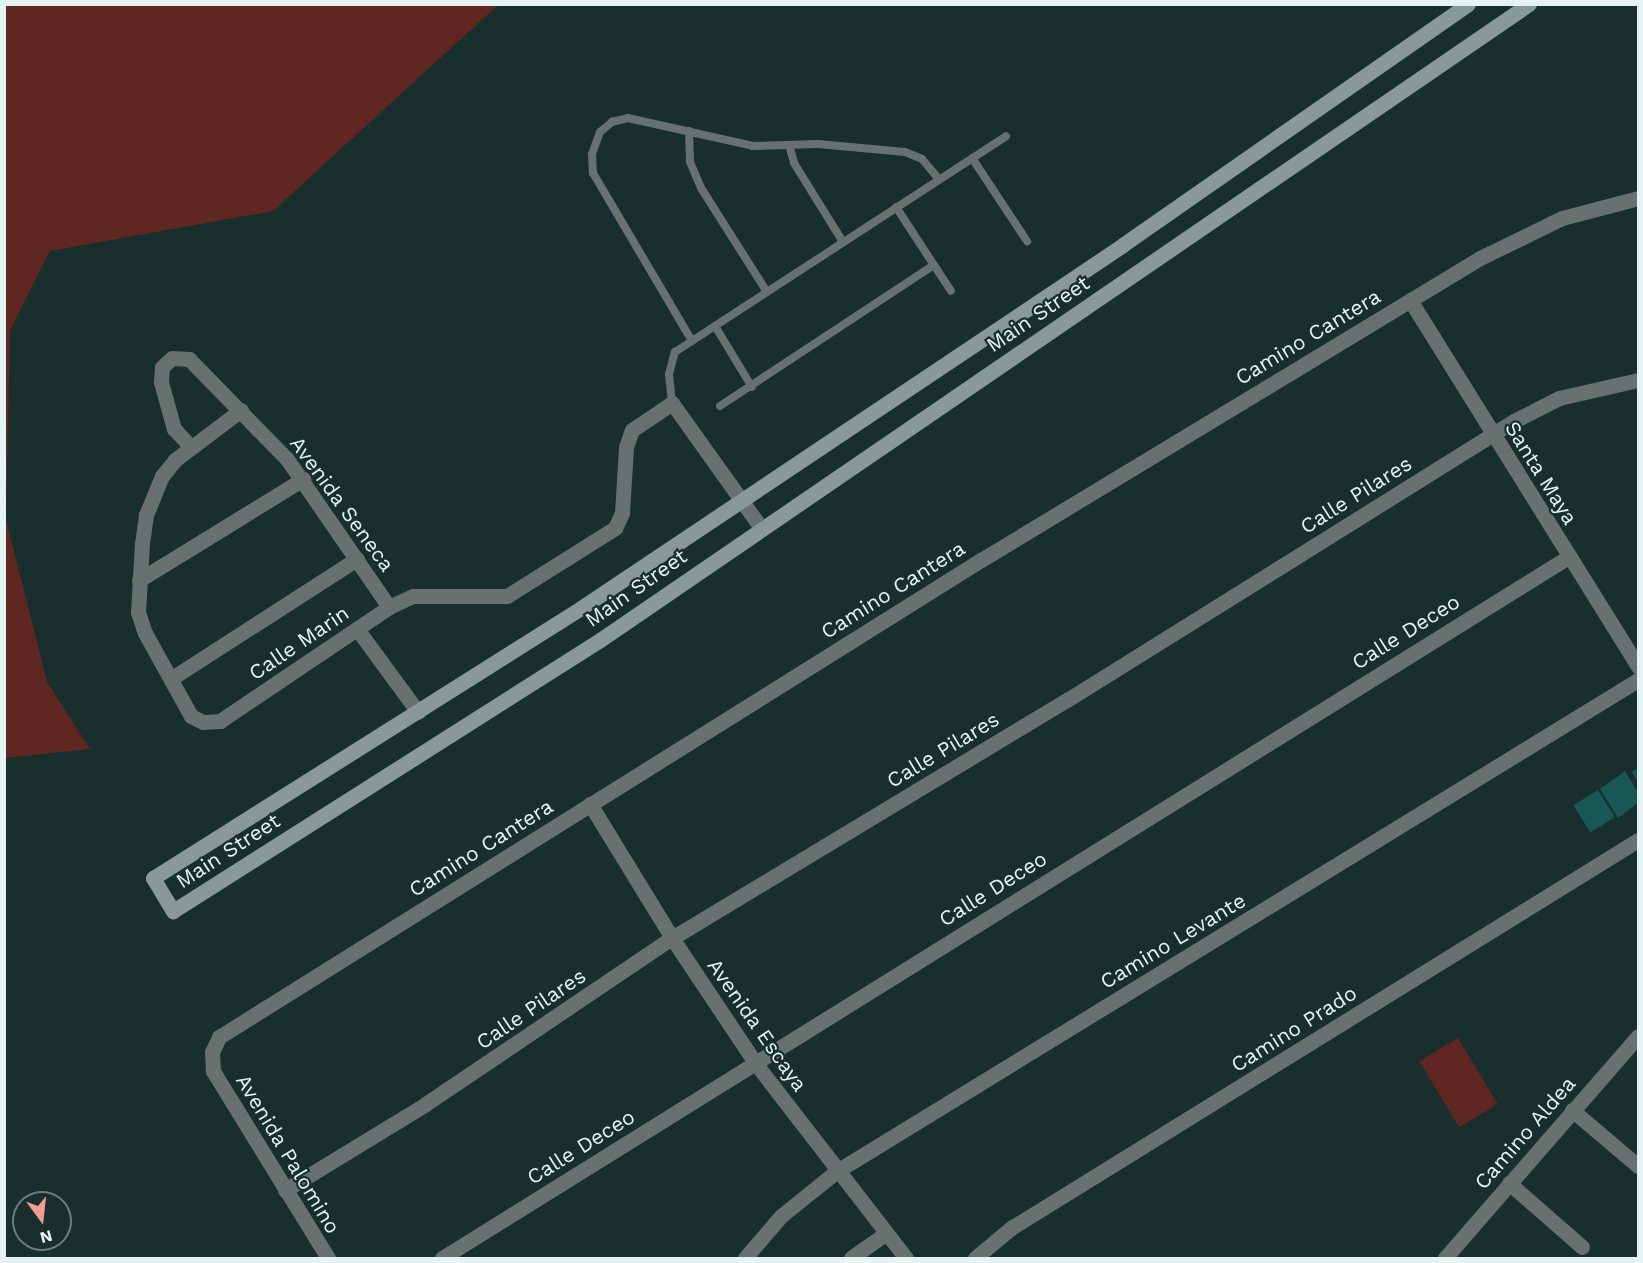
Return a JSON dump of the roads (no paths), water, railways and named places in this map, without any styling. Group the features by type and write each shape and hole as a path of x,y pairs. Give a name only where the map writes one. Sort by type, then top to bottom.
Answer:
{"main road":[{"name":"Main Street","path":"1468,4 1123,245 742,498 581,608 153,878 173,911 600,640 1529,4"}],"street":[{"name":"Camino Cantera","path":"213,1071 212,1052 219,1037 590,804 1410,300 1531,231 1583,211 1638,198"},
{"name":"Santa Maya","path":"1410,300 1638,667"},
{"name":"Avenida Seneca","path":"191,447 174,429 161,382 162,367 172,358 189,359 241,410 303,478 389,607"},
{"name":"Calle Pilares","path":"285,1190 424,1105 672,938 1067,700 1493,435 1559,398 1638,380"},
{"path":"672,403 742,498 761,528"},
{"name":"Calle Marin","path":"172,678 191,716 203,722 220,721 389,607 413,596 507,596 615,528 622,513 626,447 632,430 672,403"},
{"path":"241,410 191,447 162,477 146,515 138,612 145,633 172,678 357,559"},
{"path":"139,580 303,478"},
{"name":"Calle Deceo","path":"442,1258 1568,557"},
{"path":"357,629 418,712"},
{"name":"Camino Levante","path":"745,1258 781,1216 837,1171 1638,680"},
{"name":"Avenida Escaya","path":"590,804 672,938 756,1064 885,1234 906,1258"},
{"name":"Camino Prado","path":"975,1258 1011,1228 1638,840"},
{"name":"Camino Aldea","path":"1445,1258 1638,1036"},
{"name":"Avenida Palomino","path":"213,1071 328,1258"},
{"path":"1572,1110 1638,1166"},
{"path":"1509,1183 1582,1247"},
{"path":"850,1258 885,1234"}],"lane":[{"path":"692,341 603,195 592,164 600,132 612,122 628,118 753,146 789,145 905,152 922,159 939,179"},
{"path":"689,131 690,162 701,188 767,292"},
{"path":"672,403 669,374 675,352 1006,136"},
{"path":"789,145 794,163 843,242"},
{"path":"972,158 1027,241"},
{"path":"896,207 951,291"},
{"path":"720,406 934,265"},
{"path":"715,326 752,387"}]}
